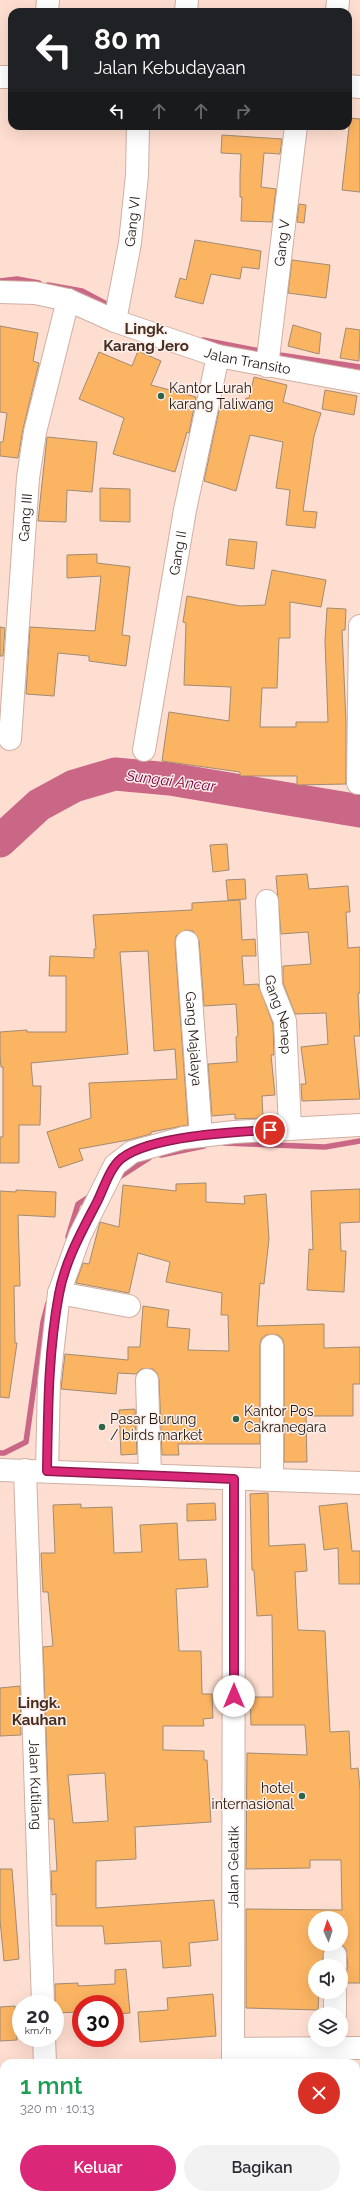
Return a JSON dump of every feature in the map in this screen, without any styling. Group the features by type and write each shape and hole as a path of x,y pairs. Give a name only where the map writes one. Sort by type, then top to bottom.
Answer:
{"street":[{"name":"Gang VI","path":"116,313 130,243 135,207 138,130"},
{"name":"Gang V","path":"268,356 296,130"},
{"name":"Jalan Transito","path":"0,292 35,293 116,313 218,356 268,356 360,382"},
{"name":"Gang III","path":"10,739 28,478 35,432 68,300"},
{"name":"Gang II","path":"144,750 185,510 218,356"},
{"path":"358,783 360,626"},
{"name":"Gang Nenep","path":"267,901 271,986 285,1021 290,1128"},
{"name":"Gang Majalaya","path":"187,942 201,1136"},
{"path":"47,1471 49,1381 59,1293 80,1235 115,1165 132,1152 160,1144 201,1136 290,1128 360,1124"},
{"path":"59,1293 129,1306"},
{"path":"272,1346 272,1479"},
{"path":"147,1380 150,1474"},
{"path":"0,1470 150,1474 234,1479 272,1479 360,1483"},
{"name":"Jalan Kutilang","path":"25,1470 43,1995"},
{"name":"Jalan Gelatik","path":"233,2056 234,1479"},
{"path":"348,2046 360,2048"},
{"path":"44,2047 45,2059"},
{"path":"233,2056 310,2047"}],"building":[{"path":"352,118 360,119 360,192 342,190 349,130 352,130"},
{"path":"222,135 282,139 280,154 264,153 261,187 276,189 272,222 241,221 241,154 221,153"},
{"path":"299,204 306,205 304,223 297,222"},
{"path":"195,240 261,251 259,269 242,267 240,279 211,274 203,304 175,297 180,278 186,280"},
{"path":"292,260 330,265 326,298 288,293"},
{"path":"293,325 321,333 319,354 288,346"},
{"path":"0,326 38,333 33,361 39,363 23,429 18,458 0,456 0,442 3,442 7,413 0,412"},
{"path":"346,328 360,330 359,361 340,358"},
{"path":"138,351 161,361 151,385 196,397 189,433 187,432 175,472 113,454 124,418 79,399 99,352 132,366"},
{"path":"254,377 287,385 283,402 321,413 314,436 303,511 317,512 315,528 286,525 290,490 276,488 283,442 250,435 236,491 204,481 221,401 244,404 246,398 249,398"},
{"path":"325,390 357,396 354,415 322,409"},
{"path":"47,437 97,442 92,492 67,490 66,522 38,521"},
{"path":"100,488 130,489 130,522 100,521"},
{"path":"229,539 257,542 254,569 226,565"},
{"path":"97,554 97,563 130,567 122,635 130,636 126,666 89,661 89,656 58,653 54,696 26,694 30,627 95,631 101,576 67,578 67,555"},
{"path":"272,570 326,580 321,607 290,602 290,638 279,638 277,688 262,688 260,727 296,727 296,722 328,722 325,641 327,608 346,609 345,630 342,630 346,722 346,784 297,785 297,776 240,776 240,772 162,761 169,712 229,721 231,687 184,685 186,623 183,622 187,596 240,606 265,605"},
{"path":"0,627 5,628 3,656 0,656"},
{"path":"227,844 229,870 213,872 210,845"},
{"path":"307,874 309,889 348,886 350,912 346,912 348,948 360,947 360,993 358,993 360,1036 354,1036 360,1099 302,1101 301,1084 306,1084 301,1047 328,1044 326,1013 295,1014 283,983 283,966 311,964 308,932 281,934 276,876"},
{"path":"245,879 246,899 228,900 226,880"},
{"path":"240,900 242,940 255,939 256,956 242,956 244,985 258,984 273,1024 274,1055 271,1055 275,1095 262,1096 263,1118 235,1119 235,1114 212,1116 208,1064 237,1062 236,1037 238,1036 236,1004 204,1006 199,941 193,931 186,930 176,936 175,943 188,1125 151,1132 151,1134 128,1140 79,1149 83,1160 59,1168 47,1132 91,1118 89,1083 177,1079 175,1049 154,1051 148,951 120,952 128,1054 31,1063 33,1086 41,1086 40,1125 19,1125 19,1163 0,1163 0,1137 3,1137 3,1067 1,1067 0,1056 0,1032 27,1030 27,1032 66,1032 66,976 49,976 50,956 94,958 94,949 96,949 93,915 192,910 192,903"},
{"path":"206,1183 206,1202 245,1204 244,1196 266,1194 269,1239 264,1284 260,1283 257,1326 324,1324 324,1348 360,1347 360,1384 353,1384 353,1416 306,1416 307,1462 284,1462 284,1346 283,1339 278,1335 266,1335 261,1339 260,1444 178,1444 179,1455 162,1455 159,1380 157,1373 153,1369 141,1369 136,1374 118,1373 116,1394 61,1389 65,1354 128,1360 128,1347 140,1347 143,1306 169,1310 167,1327 190,1329 188,1350 229,1351 228,1315 221,1315 222,1293 166,1282 170,1262 138,1253 129,1293 76,1283 83,1263 89,1264 100,1222 119,1227 123,1185 176,1191 176,1184"},
{"path":"360,1189 360,1222 340,1223 341,1251 346,1251 344,1292 307,1290 309,1249 313,1250 311,1191"},
{"path":"16,1190 56,1192 55,1217 18,1215 20,1286 14,1286 15,1343 17,1343 9,1398 0,1397 0,1191 16,1192"},
{"path":"135,1409 137,1454 121,1455 119,1410"},
{"path":"268,1493 269,1546 305,1544 307,1571 295,1572 298,1630 325,1631 330,1732 349,1731 351,1769 358,1768 360,1789 360,1983 348,1983 348,1959 346,1951 348,1951 348,1911 308,1911 308,1951 324,1951 323,1959 308,1959 308,1999 319,1999 318,2007 308,2007 308,2010 246,2008 246,1909 342,1910 341,1860 310,1860 310,1868 246,1869 247,1753 307,1755 305,1725 251,1725 250,1697 273,1697 272,1615 257,1616 254,1570 252,1570 250,1494"},
{"path":"215,1503 216,1520 187,1521 187,1504"},
{"path":"347,1503 352,1551 360,1551 360,1584 339,1584 338,1548 324,1550 319,1506"},
{"path":"81,1504 81,1508 112,1507 114,1553 142,1552 140,1525 177,1523 179,1560 206,1559 208,1587 176,1589 179,1651 201,1651 202,1694 212,1694 213,1718 203,1719 204,1726 163,1726 163,1750 204,1751 204,1760 207,1760 211,1822 135,1827 136,1859 96,1861 96,1908 214,1900 218,1940 189,1943 191,1966 163,1968 161,1941 105,1944 103,1926 56,1926 56,1894 52,1895 51,1871 57,1871 54,1819 49,1819 43,1647 53,1646 48,1592 43,1592 41,1553 55,1553 53,1505","holes":["105,1773 108,1821 73,1823 68,1775"]},
{"path":"20,1686 21,1735 0,1736 0,1688"},
{"path":"0,1869 12,1869 19,1959 4,1961 0,1920"},
{"path":"126,1969 130,2013 124,2013 124,1995 72,1995 72,2012 64,2013 64,1995 55,1995 55,1984 78,1983 78,1986 115,1984 115,1970"},
{"path":"213,1994 216,2036 140,2042 138,2012 168,2010 167,1998"},
{"path":"12,2006 12,2040 0,2041 0,2007"}],"waterway":[{"path":"0,281 17,279 39,283"},
{"path":"48,285 82,291 112,307"},
{"path":"203,340 265,352"},
{"path":"273,354 360,367"},
{"name":"Sungai Ancar","path":"0,841 39,805 74,786 115,774 170,779 360,811"},
{"path":"224,1143 325,1147 360,1141"},
{"path":"161,1155 204,1146"},
{"path":"118,1178 149,1158"},
{"path":"68,1237 78,1204 92,1195"},
{"path":"0,1453 4,1453 26,1442 43,1322 48,1303"}],"place":[{"name":"Kantor Lurah karang Taliwang","path":"161,396"},
{"name":"Kantor Pos Cakranegara","path":"236,1419"},
{"name":"Pasar Burung / birds market","path":"102,1427"},
{"name":"hotel internasional","path":"302,1796"}],"district":[{"name":"Lingk. Karang Jero","path":"146,338"},
{"name":"Lingk. Kauhan","path":"39,1712"}],"route":[{"path":"234,1696 234,1479 150,1474 47,1471 49,1381 59,1293 68,1263 80,1235 115,1165 122,1158 132,1152 183,1138 234,1132 270,1130"}]}
